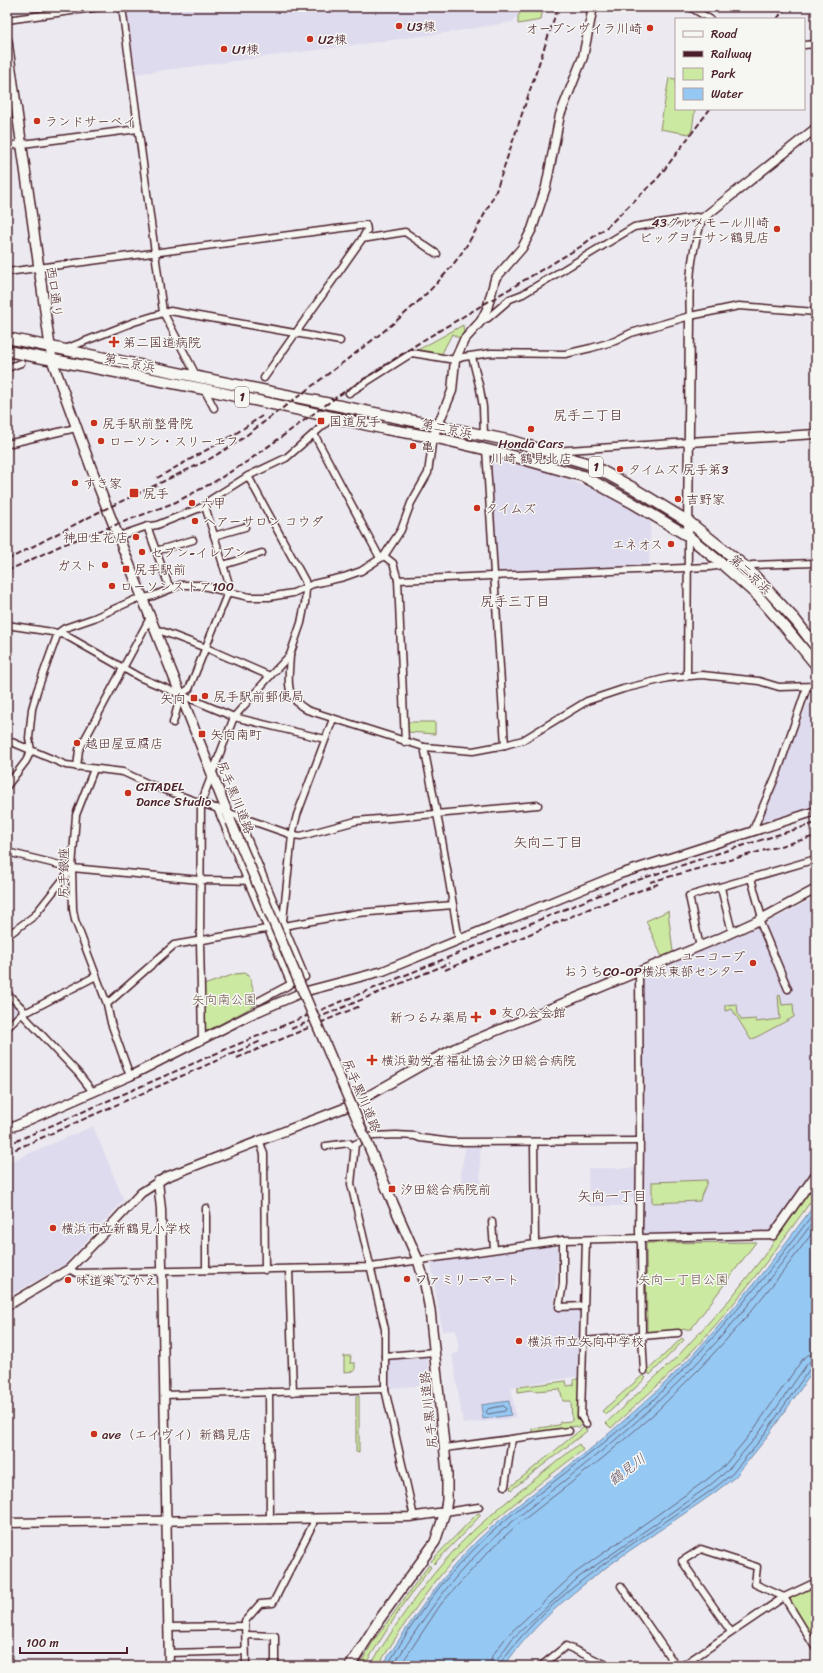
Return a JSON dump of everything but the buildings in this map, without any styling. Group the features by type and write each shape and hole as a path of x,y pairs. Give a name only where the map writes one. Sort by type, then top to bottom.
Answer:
{"highway":[{"name":"第二京浜","path":"7,338 512,441 589,464 633,488 689,522 748,569 796,621 816,647"},
{"name":"第二京浜","path":"7,351 204,389 333,416 386,429 433,437 486,449 582,476 631,502 688,536 762,600 786,627 816,665"}],"main road":[{"name":"西口通り","path":"7,41 49,347 52,360 76,428 119,536"},
{"name":"尻手黒川道路","path":"119,536 226,811 234,819 303,992 418,1260 426,1284 445,1448 447,1473 447,1500 445,1512 435,1542 379,1620 350,1666"}],"street":[{"path":"7,20 100,7"},
{"path":"122,7 163,312 197,377"},
{"path":"7,786 26,761 31,751 29,738 32,709 58,633 65,628 180,585 193,584 249,597 269,597 293,593 313,584 344,578 361,572 382,557 401,530 411,503 428,473 433,437 452,391 455,360 464,340 481,321 487,309 495,279 522,248 532,229 546,187 560,115 583,57 593,7"},
{"path":"690,7 708,18"},
{"path":"805,45 816,44"},
{"path":"687,675 690,442 689,283 692,256 703,218 816,128"},
{"path":"7,146 138,129"},
{"path":"481,321 488,318 510,299 523,294 634,227 696,217 703,218"},
{"path":"7,272 366,225 367,230 362,239 264,378"},
{"path":"362,239 405,232 437,254"},
{"path":"348,393 412,353 455,360 463,357 472,357 491,353 572,353 615,341 630,333 690,316 739,306 816,312"},
{"path":"62,350 163,312 170,311 297,332 340,341"},
{"path":"472,357 483,406 484,435"},
{"path":"7,368 21,364"},
{"path":"204,389 214,408"},
{"path":"119,536 147,526 157,525 205,506 210,500 248,476 286,458 333,416"},
{"path":"7,444 76,428"},
{"path":"314,434 382,557 392,563 398,580 405,742"},
{"path":"550,452 816,434"},
{"path":"486,449 505,745"},
{"path":"248,476 305,581 306,588 301,623 290,655 288,684 291,696 300,706 307,710 424,748 473,751 523,740 587,701 623,689 668,678 702,674 743,678 780,687 816,686"},
{"path":"173,723 181,694 189,689 228,592 229,584 205,506"},
{"path":"147,526 170,589"},
{"path":"214,536 245,527"},
{"path":"156,551 193,540"},
{"path":"223,565 262,553"},
{"path":"398,580 717,566 721,563"},
{"path":"748,569 752,565 816,563"},
{"path":"76,767 79,750 150,616"},
{"path":"7,625 65,635 122,668 163,688 181,694 234,717 325,739"},
{"path":"156,629 206,648 270,676"},
{"path":"202,1040 200,940 201,804 234,717 290,655"},
{"path":"753,830 778,771 807,687"},
{"path":"284,924 292,835 297,815 333,719"},
{"path":"7,740 66,765 123,772 151,785 201,804 226,811"},
{"path":"424,748 459,940"},
{"name":"尻手銀座","path":"94,769 76,815 72,868 73,909 75,920 107,1004 111,1023 130,1076"},
{"path":"234,819 292,835 306,834 356,821 538,805"},
{"path":"216,808 291,984 259,1001"},
{"path":"11,1125 130,1076 250,1015 303,992 383,971 620,874 816,811"},
{"path":"234,819 284,924 305,977"},
{"path":"7,852 72,868 200,880 264,881"},
{"path":"700,947 689,896 721,888 816,859"},
{"path":"7,936 34,916 72,868"},
{"path":"751,878 760,919 788,989"},
{"path":"721,888 732,932"},
{"path":"7,1306 68,1269 141,1193 166,1177 260,1142 352,1105 426,1063 476,1039 526,1020 700,947 760,919 816,889"},
{"path":"107,1004 174,945 267,929 284,924 358,913 453,905"},
{"path":"639,972 639,1233 644,1370"},
{"path":"7,1028 23,1012 29,1011 96,976"},
{"path":"7,993 22,1008 24,1016 78,1073 93,1092"},
{"path":"414,1517 385,1389 385,1329 351,1184 355,1144 373,1136 396,1135 415,1136 452,1142 640,1141"},
{"path":"260,1142 264,1154 265,1270"},
{"path":"534,1142 535,1244"},
{"path":"326,1146 349,1143 354,1148"},
{"path":"68,1269 76,1272 265,1270 370,1267 563,1240 773,1235 816,1174"},
{"path":"158,1182 161,1209 169,1666"},
{"path":"206,1208 206,1270"},
{"path":"492,1222 494,1249"},
{"path":"563,1240 563,1284 559,1307 584,1306"},
{"path":"586,1240 581,1416 586,1424"},
{"path":"290,1269 293,1392"},
{"path":"583,1341 678,1333"},
{"path":"385,1356 435,1352"},
{"path":"164,1395 385,1389"},
{"path":"268,1392 270,1520"},
{"path":"445,1448 569,1431"},
{"path":"505,1486 512,1439"},
{"path":"7,1523 414,1517 479,1507"},
{"path":"246,1666 245,1621 260,1604 274,1604 313,1524 313,1519"},
{"path":"731,1632 682,1560 701,1548 757,1567 756,1584 784,1597 816,1649"},
{"path":"682,1666 784,1597 816,1582"},
{"path":"620,1586 676,1666"},
{"path":"169,1627 245,1626"},
{"path":"246,1635 275,1636 274,1662 271,1666"},
{"path":"541,1666 566,1646 609,1666"},
{"path":"169,1653 245,1651"}],"shaded area":[{"path":"126,7 523,7 513,22 445,33 136,74"},
{"path":"488,459 505,459 539,468 607,495 651,519 649,565 495,571"},
{"path":"813,690 816,690 816,806 764,822 761,820"},
{"path":"816,897 816,1168 773,1229 769,1231 642,1235 645,1145 643,977 763,925"},
{"path":"7,996 19,1009 19,1013 7,1024"},
{"name":"横浜市立新鶴見小学校","path":"93,1126 124,1200 63,1266 7,1297 7,1163"},
{"path":"465,1147 480,1147 481,1196 463,1196 461,1173"},
{"path":"588,1168 636,1168 636,1197 628,1198 628,1206 589,1206"},
{"name":"横浜市立矢向中学校","path":"555,1245 558,1248 554,1309 581,1310 580,1376 511,1387 516,1418 463,1424 452,1354 459,1352 456,1330 442,1331 431,1263"},
{"path":"427,1355 429,1385 390,1388 389,1358"}],"green space":[{"path":"524,7 543,7 541,20 518,24 518,16"},
{"path":"669,78 675,79 675,110 695,110 692,130 689,134 660,129"},
{"path":"463,325 464,334 459,338 452,334 441,355 416,351"},
{"path":"407,722 435,722 435,734 408,732"},
{"path":"668,911 673,952 662,957 646,921"},
{"name":"矢向南公園","path":"245,973 247,976 249,975 256,1005 207,1031 205,1030 204,985 235,974"},
{"path":"780,995 782,1005 793,1004 794,1017 751,1040 732,1009 725,1011 725,1005 737,1004 738,1014 742,1020 756,1019 756,1022 780,1019 778,996"},
{"path":"707,1180 700,1201 652,1203 652,1182"},
{"path":"816,1181 816,1194 769,1258 720,1320 666,1378 611,1428 606,1423 677,1357 730,1299 763,1257"},
{"name":"矢向一丁目公園","path":"756,1242 691,1329 647,1332 646,1243"},
{"path":"682,1338 684,1340 650,1375 647,1371"},
{"path":"344,1356 351,1356 350,1363 355,1363 355,1371 344,1372"},
{"path":"643,1375 646,1378 606,1415 602,1411"},
{"path":"579,1378 578,1416 582,1424 579,1428 577,1426 532,1433 532,1429 559,1425 560,1422 572,1421 571,1401 563,1401 560,1389 518,1392 518,1387 566,1381 567,1386 574,1385 574,1380"},
{"path":"356,1396 359,1396 359,1453 356,1452"},
{"path":"584,1427 587,1431 511,1490 510,1487"},
{"path":"579,1444 583,1450 504,1512 464,1549 424,1597 378,1666 370,1666 418,1594 460,1544 500,1507"},
{"path":"478,1513 481,1515 434,1564 431,1561"},
{"path":"429,1565 431,1567 399,1611 364,1666 359,1666 374,1640"},
{"path":"816,1585 816,1642 790,1602 791,1596"}],"water":[{"name":"鶴見川","path":"816,1203 816,1367 764,1441 735,1477 629,1551 574,1592 525,1639 504,1666 382,1666 426,1601 463,1555 505,1516 600,1441 669,1379 714,1332 735,1307"},
{"path":"509,1401 511,1415 483,1419 481,1405"}],"railway":[{"path":"7,560 97,513 208,460 239,441 385,330 435,285 454,264 467,244 480,223 496,191 558,7"},
{"path":"778,18 786,7"},
{"path":"7,571 60,546 176,502 214,482 248,461 338,396 422,341 580,247 608,226 658,178 709,110"},
{"path":"157,478 235,434 262,416"},
{"path":"7,1145 224,1050 626,884 816,823"},
{"path":"650,882 816,836"},
{"path":"445,970 591,908 658,884"},
{"path":"291,1029 450,963"},
{"path":"237,1058 360,1006"},
{"path":"7,1153 261,1041"}],"place":[{"name":"U3棟","path":"399,26"},
{"name":"オープンヴイラ川崎","path":"650,28"},
{"name":"U2棟","path":"310,39"},
{"name":"U1棟","path":"224,49"},
{"name":"ランドサーベイ","path":"37,121"},
{"name":"43グルメモール川崎 ビッグヨーサン鶴見店","path":"777,229"},
{"name":"第二国道病院","path":"114,342"},
{"name":"国道尻手","path":"321,421"},
{"name":"尻手駅前整骨院","path":"94,423"},
{"name":"Honda Cars 川崎 鶴見北店","path":"531,429"},
{"name":"ローソン・スリーエフ","path":"101,441"},
{"name":"亀","path":"413,446"},
{"name":"タイムズ 尻手第3","path":"620,469"},
{"name":"すき家","path":"75,483"},
{"name":"尻手","path":"134,493"},
{"name":"吉野家","path":"678,499"},
{"name":"六甲","path":"192,503"},
{"name":"タイムズ","path":"477,508"},
{"name":"ヘアーサロン コウダ","path":"195,521"},
{"name":"神田生花店","path":"136,537"},
{"name":"エネオス","path":"671,544"},
{"name":"セブン-イレブン","path":"142,552"},
{"name":"ガスト","path":"105,565"},
{"name":"尻手駅前","path":"126,569"},
{"name":"ローソンストア100","path":"112,586"},
{"name":"尻手駅前郵便局","path":"205,696"},
{"name":"矢向","path":"194,698"},
{"name":"矢向南町","path":"202,734"},
{"name":"越田屋豆腐店","path":"77,743"},
{"name":"CITADEL Dance Studio","path":"128,793"},
{"name":"ユーコープ おうちCO-OP横浜東部センター","path":"753,963"},
{"name":"友の会会館","path":"493,1012"},
{"name":"新つるみ薬局","path":"476,1017"},
{"name":"横浜勤労者福祉協会汐田総合病院","path":"372,1060"},
{"name":"汐田総合病院前","path":"392,1189"},
{"name":"横浜市立新鶴見小学校","path":"53,1228"},
{"name":"ファミリーマート","path":"407,1279"},
{"name":"味道楽 なかえ","path":"68,1280"},
{"name":"横浜市立矢向中学校","path":"519,1341"},
{"name":"ave（エイヴイ）新鶴見店","path":"94,1434"}],"district":[{"name":"尻手二丁目","path":"588,415"},
{"name":"尻手三丁目","path":"515,601"},
{"name":"矢向二丁目","path":"548,842"},
{"name":"矢向一丁目","path":"612,1196"}]}
